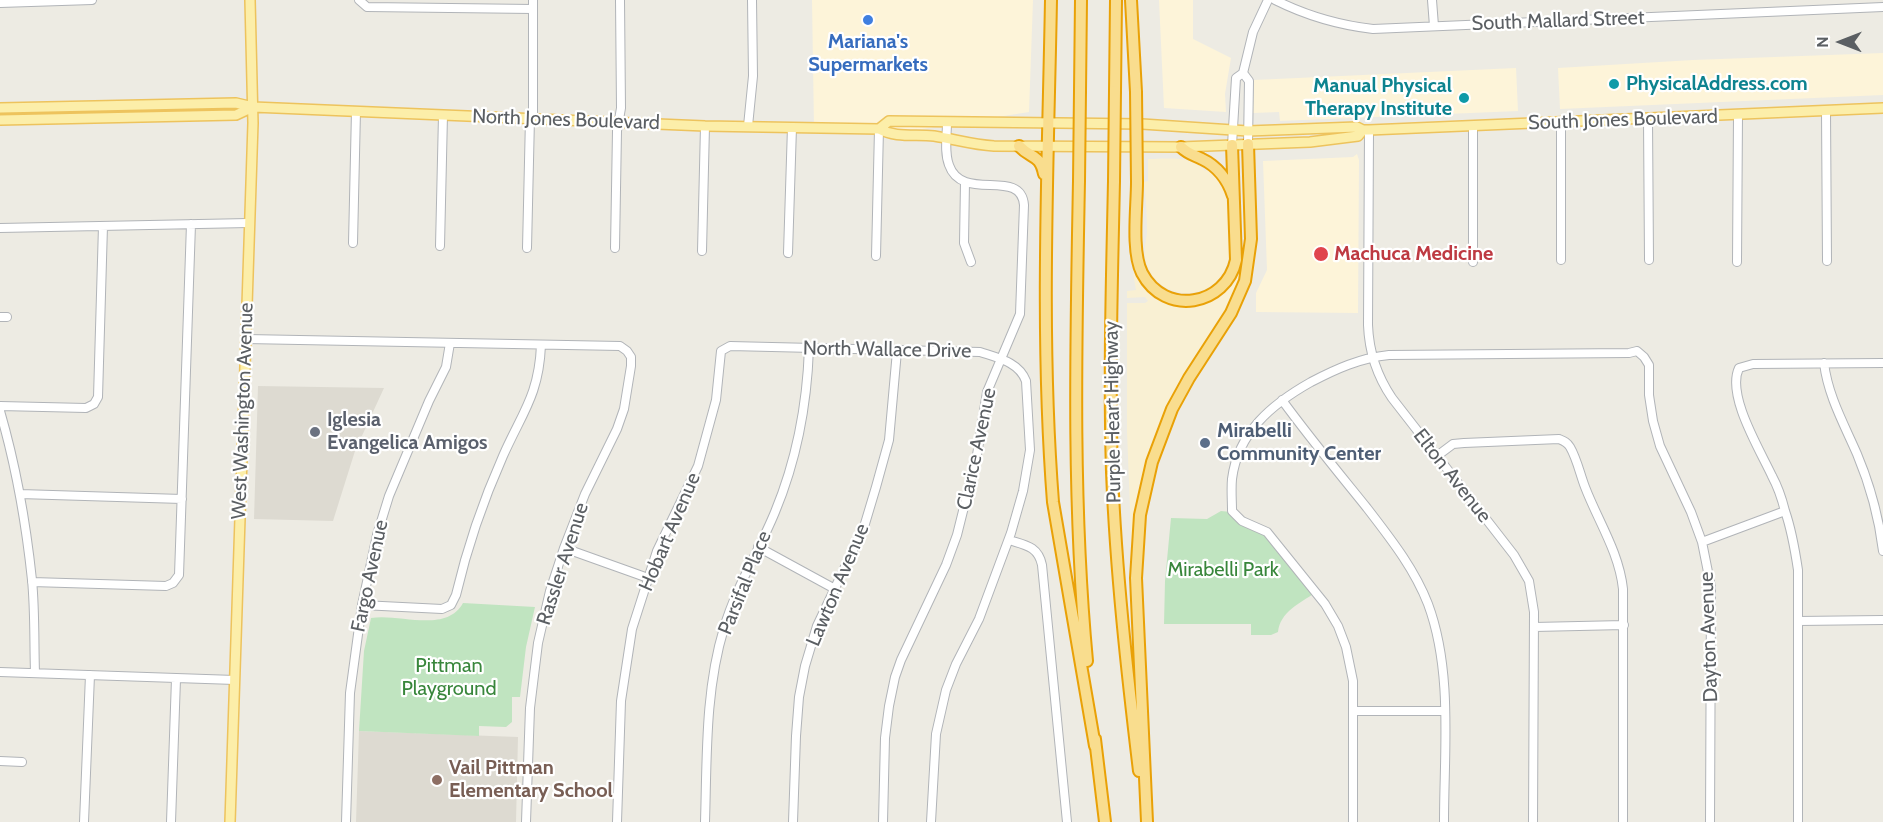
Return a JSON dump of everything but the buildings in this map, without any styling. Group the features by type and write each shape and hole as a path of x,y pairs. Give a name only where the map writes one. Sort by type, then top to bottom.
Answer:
{"highway":[{"path":"1051,0 1046,332 1053,502 1095,746"},
{"name":"Purple Heart Highway","path":"1081,0 1076,403 1077,504 1083,616 1095,746 1105,822"},
{"name":"Purple Heart Highway","path":"1116,0 1111,388 1113,499 1120,611 1146,822"},
{"path":"1131,0 1136,92 1137,249 1140,269 1152,287 1175,300 1189,301 1206,297 1219,289 1234,268 1237,254 1232,145"},
{"path":"1146,822 1136,578 1140,515 1150,470 1172,409 1185,384 1231,313 1244,285 1251,245 1248,144"},
{"path":"1019,147 1026,154 1039,159 1048,182"},
{"path":"1181,147 1189,155 1203,160 1217,170 1227,182 1235,202"}],"main road":[{"name":"West Washington Avenue","path":"230,822 253,107 250,0"},
{"name":"North Jones Boulevard","path":"0,108 236,103 253,107 705,126 879,129 889,134 947,138 973,144 1019,147 1096,147"},
{"name":"North Jones Boulevard","path":"0,120 236,115 253,107"},
{"name":"South Jones Boulevard","path":"1096,123 1248,131 1357,127 1366,130 1883,108"},
{"name":"North Jones Boulevard","path":"879,129 889,121 1096,123"},
{"name":"South Jones Boulevard","path":"1096,147 1181,147 1316,142 1358,136 1366,130"}],"street":[{"path":"0,3 92,0"},
{"path":"615,248 621,108 620,0"},
{"path":"748,126 753,76 752,0"},
{"path":"1232,145 1236,78 1243,73 1254,28 1268,0"},
{"name":"South Mallard Street","path":"1275,0 1306,15 1348,26 1373,29 1883,7"},
{"path":"1432,0 1434,26"},
{"path":"360,1 367,7 445,3 533,4 527,248"},
{"path":"1243,73 1249,81 1248,144"},
{"path":"353,243 356,111"},
{"path":"1826,111 1827,261"},
{"path":"440,246 443,115"},
{"path":"1737,262 1738,115"},
{"path":"1648,118 1649,260"},
{"path":"947,122 947,155 950,167 956,176 965,182 964,243 971,262"},
{"path":"1561,122 1561,260"},
{"path":"702,251 705,126"},
{"path":"1473,126 1473,262"},
{"path":"789,253 792,127"},
{"path":"876,256 879,129"},
{"name":"Elton Avenue","path":"1366,130 1368,325 1372,357 1384,387 1522,567 1531,591 1534,627 1533,822"},
{"name":"Clarice Avenue","path":"883,822 885,738 895,677 946,565 957,535 977,455 987,392 1018,321 1021,307 1023,200 1020,192 1011,187 965,182"},
{"path":"0,228 249,223"},
{"path":"32,582 166,586 173,583 179,575 191,224"},
{"path":"0,406 86,408 94,404 98,397 103,226"},
{"path":"246,339 541,345 540,370 535,388 527,410 503,456 479,515 451,606 442,609 362,605"},
{"name":"Fargo Avenue","path":"346,822 350,693 362,605 377,536 389,496 429,400 446,367 450,343"},
{"name":"Rassler Avenue","path":"526,822 533,680 538,643 550,591 564,548 585,494 617,429 624,409 631,366 627,351 620,346 541,345"},
{"name":"North Wallace Drive","path":"721,351 730,345 980,352 1001,359 1017,367 1023,373 1026,381 1030,446 1023,490 1009,540 979,619 956,664 946,690 936,734 931,822"},
{"name":"Parsifal Place","path":"705,822 708,721 714,673 723,629 790,473 800,437 808,386 809,348"},
{"name":"Hobart Avenue","path":"617,822 621,702 632,629 657,551 698,466 716,400 721,351"},
{"name":"Lawton Avenue","path":"793,822 796,736 805,666 817,626 864,526 889,440 897,351"},
{"name":"Dayton Avenue","path":"1372,357 1424,354 1629,353 1637,351 1644,357 1649,365 1649,395 1660,446 1691,512 1702,542 1710,588 1712,613 1710,822"},
{"path":"1353,822 1351,665 1338,626 1325,604 1267,532 1242,521 1232,511 1232,480 1235,466 1252,428 1270,408 1334,369 1372,357"},
{"path":"1824,363 1833,401 1868,482 1877,513 1883,551"},
{"path":"1798,822 1798,570 1785,511 1774,479 1742,410 1736,375 1739,368 1753,364 1883,363"},
{"path":"1282,400 1393,542 1413,572 1428,604 1438,638 1444,673 1444,822"},
{"path":"0,411 20,494 32,582 36,673"},
{"path":"1437,456 1453,444 1464,442 1559,439 1571,448 1585,487 1616,555 1623,588 1623,822"},
{"path":"20,494 182,499"},
{"path":"1702,542 1785,511"},
{"path":"1009,540 1032,547 1040,556 1042,565 1067,822"},
{"path":"758,547 834,588"},
{"path":"564,548 648,578"},
{"path":"1798,621 1883,620"},
{"path":"1534,627 1624,625"},
{"path":"0,672 235,680"},
{"path":"84,822 90,675"},
{"path":"171,822 177,679"},
{"path":"1353,711 1444,711"},
{"path":"0,762 22,762"}],"shaded area":[{"path":"812,0 1033,0 1029,112 922,129 814,128"},
{"path":"1159,0 1193,0 1193,39 1231,58 1225,94 1226,112 1164,108"},
{"path":"1883,53 1883,95 1560,109 1558,68"},
{"path":"1516,68 1518,111 1280,121 1279,112 1253,113 1254,80"},
{"path":"1357,154 1359,160 1358,313 1256,312 1256,293 1267,270 1263,161 1353,157"},
{"name":"Iglesia Evangelica Amigos","path":"258,386 384,388 355,451 333,521 254,519"},
{"name":"Vail Pittman Elementary School","path":"359,731 518,737 516,822 356,822"}],"green space":[{"name":"Mirabelli Park","path":"1221,511 1249,520 1262,530 1286,555 1315,593 1297,604 1287,614 1278,632 1271,635 1251,635 1251,624 1164,624 1165,581 1171,518 1207,519"},
{"name":"Pittman Playground","path":"463,603 535,607 526,647 520,697 512,697 512,722 506,727 479,726 479,736 359,731 364,651 371,618 434,620 445,618"}],"sand":[{"path":"1148,159 1187,160 1194,162 1205,171 1210,168 1223,188 1228,208 1230,253 1221,276 1206,289 1191,293 1172,291 1157,281 1147,266 1144,182 1148,181"},
{"path":"1239,272 1231,299 1162,418 1144,477 1132,559 1127,432 1127,303 1148,301 1145,297 1127,298 1127,291 1136,290 1133,273 1151,295 1175,306 1188,307 1213,301 1224,293"}],"place":[{"name":"Mariana's Supermarkets","path":"868,20"},
{"name":"PhysicalAddress.com","path":"1614,84"},
{"name":"Manual Physical Therapy Institute","path":"1464,98"},
{"name":"Machuca Medicine","path":"1321,254"},
{"name":"Iglesia Evangelica Amigos","path":"315,432"},
{"name":"Mirabelli Community Center","path":"1205,443"},
{"name":"Vail Pittman Elementary School","path":"437,780"}]}
